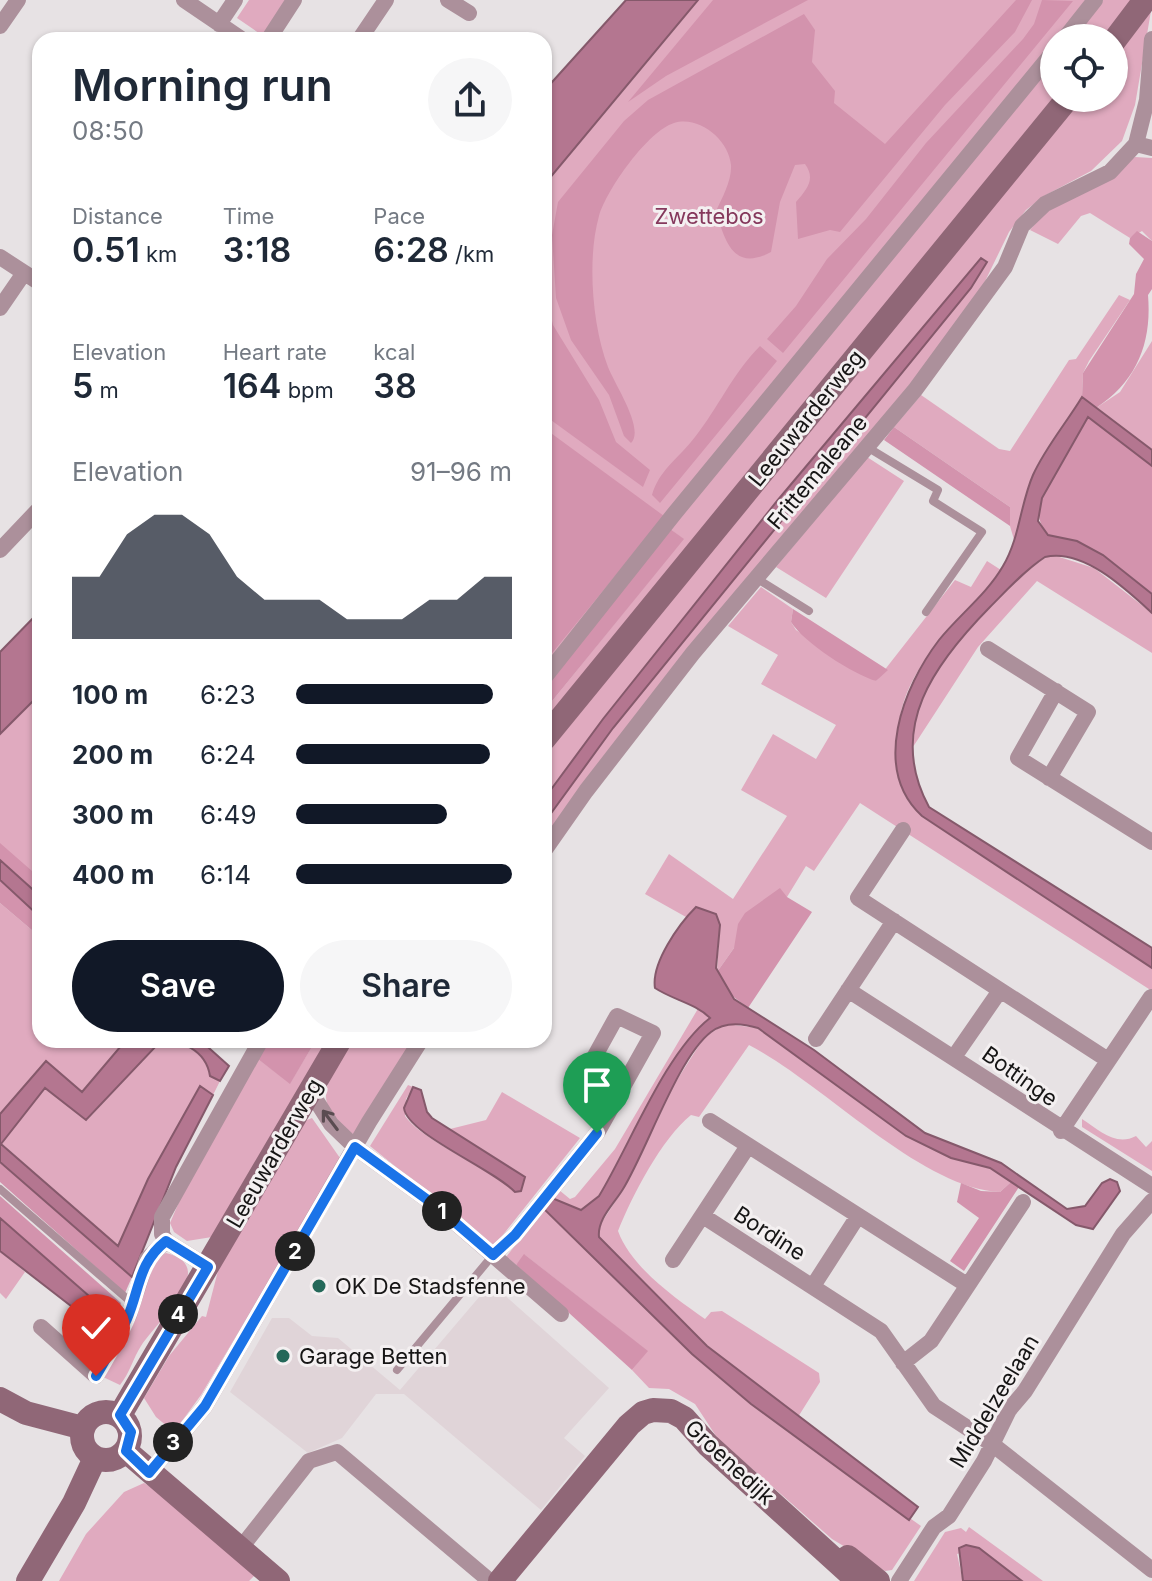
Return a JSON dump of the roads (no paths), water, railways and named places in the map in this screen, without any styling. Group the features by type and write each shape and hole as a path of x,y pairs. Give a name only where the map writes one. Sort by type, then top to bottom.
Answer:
{"main road":[{"path":"1127,24 1145,0"},
{"name":"Leeuwarderweg","path":"552,729 1057,112"},
{"name":"Leeuwarderweg","path":"120,1415 335,1048"},
{"path":"0,1399 26,1413 83,1428"},
{"name":"Groenedijk","path":"500,1581 629,1425 653,1410 671,1411 684,1418 708,1445 802,1528 878,1581"},
{"path":"98,1412 120,1415 131,1432 126,1451 111,1460 95,1458 86,1449 83,1428 98,1412"},
{"path":"126,1451 240,1549 268,1578"},
{"path":"28,1581 74,1503 95,1458"},
{"name":"Groenedijk","path":"802,1528 812,1541 858,1581"}],"street":[{"path":"0,26 18,0"},
{"path":"184,0 223,32 235,0"},
{"path":"273,32 294,0"},
{"path":"364,32 386,0"},
{"path":"448,0 469,13"},
{"path":"1076,24 1095,0"},
{"path":"1144,146 1152,39"},
{"name":"Leeuwarderweg","path":"552,668 1040,68"},
{"name":"Frittemaleane","path":"552,840 624,739 915,390 1005,267 1022,226 1045,204 1110,172 1144,146"},
{"path":"0,257 32,278"},
{"path":"0,308 24,273"},
{"path":"0,550 32,516"},
{"path":"988,649 1088,712 1049,778"},
{"path":"1056,691 1018,758 1152,842"},
{"path":"903,830 858,898 1108,1060"},
{"path":"816,1039 894,921"},
{"name":"Bottinge","path":"848,990 954,1057 1061,1131 1152,1186"},
{"name":"Bottinge","path":"954,1057 999,992"},
{"name":"Bottinge","path":"1061,1131 1151,997"},
{"path":"493,1255 515,1235 597,1133 653,1033 617,1016 586,1072 619,1093"},
{"path":"208,1267 166,1241 162,1234 162,1217 257,1048"},
{"path":"149,1473 205,1406 416,1048"},
{"path":"309,1089 331,1124 355,1147 436,1206 561,1314"},
{"path":"710,1121 967,1285"},
{"name":"Bordine","path":"673,1260 748,1146"},
{"name":"Middelzeelaan","path":"899,1581 934,1527 949,1516 1009,1410 1025,1391 1123,1234 1152,1201"},
{"path":"903,1363 931,1341 1023,1202"},
{"name":"Bordine","path":"703,1216 881,1331 934,1406 992,1444 1152,1570"},
{"name":"Bordine","path":"813,1286 858,1216"},
{"path":"41,1327 96,1376 132,1304 147,1259 166,1241"},
{"path":"240,1549 309,1461 337,1452 490,1581"}],"lane":[{"path":"867,447 938,490 933,501 982,532 926,612"},
{"path":"756,578 809,611"},
{"path":"0,1189 132,1304"},
{"path":"397,1370 493,1255"}],"place":[{"name":"OK De Stadsfenne","path":"319,1286"},
{"name":"Garage Betten","path":"283,1356"}],"park label":[{"name":"Zwettebos","path":"709,216"}]}
